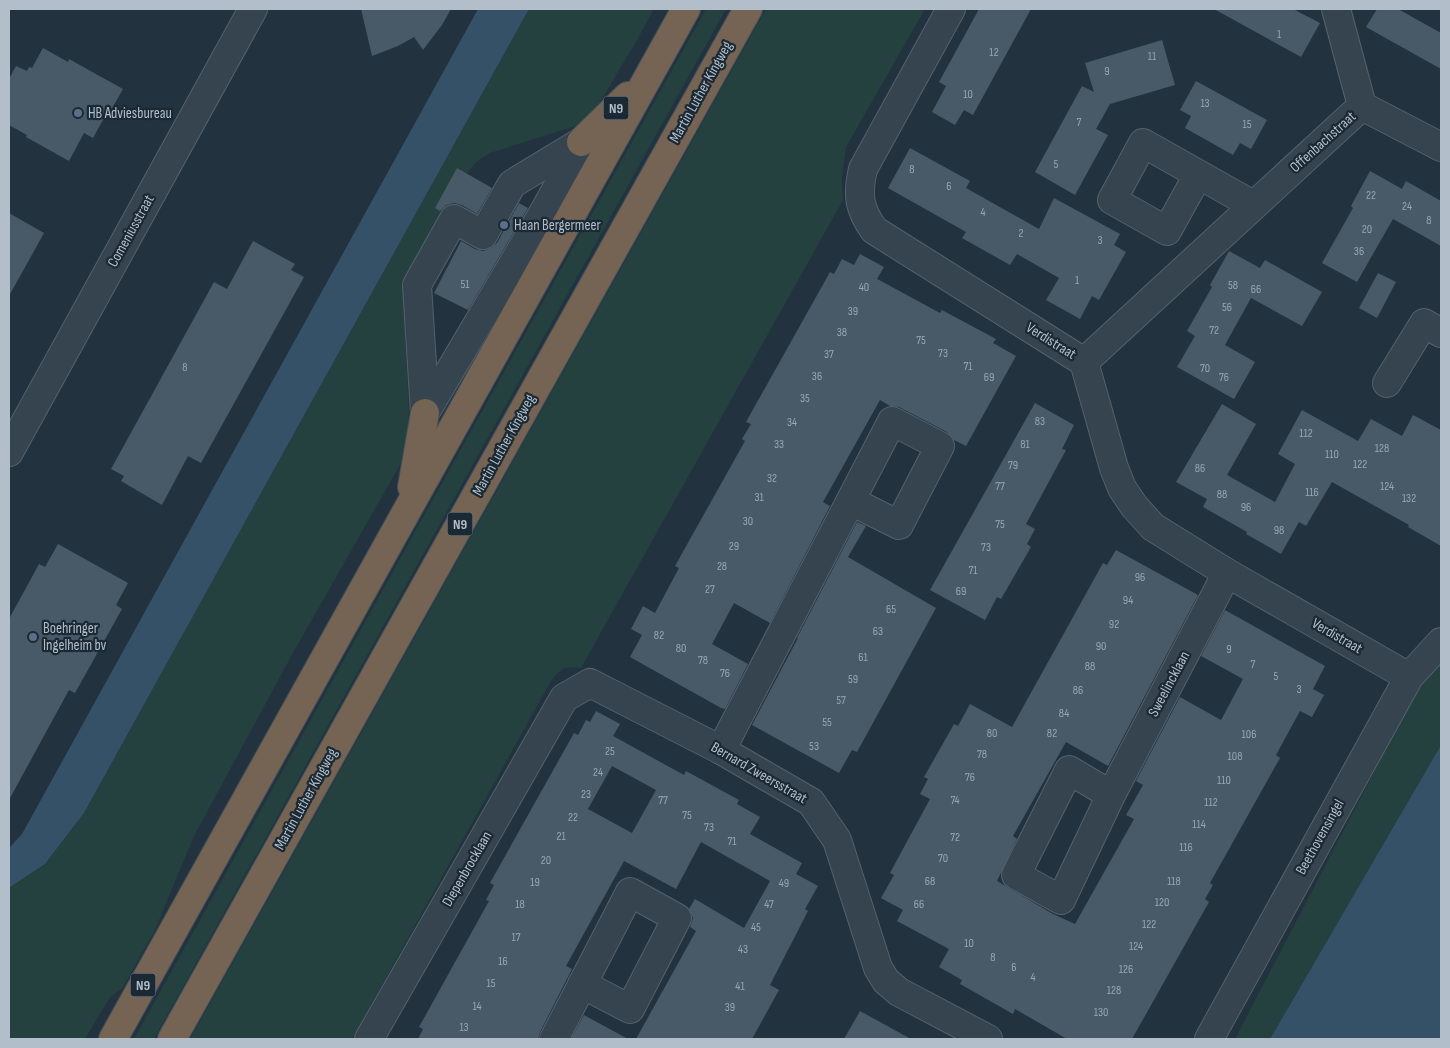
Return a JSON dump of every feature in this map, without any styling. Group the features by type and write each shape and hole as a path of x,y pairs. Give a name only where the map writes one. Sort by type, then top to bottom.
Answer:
{"highway":[{"name":"N9","path":"113,1039 686,9"},
{"name":"Martin Luther Kingweg","path":"172,1039 748,9"},
{"name":"N9","path":"582,142 650,74"},
{"name":"N9","path":"408,508 425,413"}],"street":[{"name":"Comeniusstraat","path":"9,452 254,9"},
{"name":"Verdistraat","path":"951,9 863,169 859,186 864,216 874,230 1084,362 1114,468 1122,488 1134,506 1153,527 1227,574 1409,677"},
{"name":"Offenbachstraat","path":"1084,362 1362,106 1336,9"},
{"path":"1362,106 1441,147"},
{"name":"N9","path":"483,235 512,184 582,142"},
{"name":"N9","path":"425,413 519,255 582,142"},
{"path":"1198,175 1253,205"},
{"name":"N9","path":"425,413 417,285 454,219 519,255"},
{"path":"1387,383 1424,323 1441,333"},
{"path":"721,750 851,501"},
{"name":"Sweelincklaan","path":"1111,795 1227,574"},
{"name":"Beethovensingel","path":"1209,1039 1409,677 1441,642"},
{"name":"Bernard Zweersstraat","path":"564,698 590,683 721,750 811,802 837,840 878,968 886,981 899,992 977,1037"},
{"name":"Diepenbrocklaan","path":"370,1039 564,698"},
{"path":"554,1039 582,984"}],"green space":[{"path":"529,9 654,9 602,99 582,124 490,153 476,162 468,172 403,290 409,412 407,443 400,465 294,651 193,838 155,930 122,989 110,997 85,1039 9,1039 9,888 45,864 84,813"},
{"path":"706,9 726,9 154,1039 134,1039 427,510"},
{"path":"766,9 925,9 846,147 842,178 843,200 581,668 571,667 564,669 551,681 352,1039 190,1039"},
{"path":"1441,658 1441,745 1270,1039 1235,1039 1411,701"}],"water":[{"path":"478,9 529,9 84,813 45,864 9,888 9,848 22,834"},
{"path":"1441,745 1441,1039 1270,1039"}],"building":[{"path":"361,9 451,9 442,25 423,50 414,37 398,46 372,56"},
{"path":"979,9 1031,9 973,115 964,110 955,125 932,112 946,86 939,82"},
{"path":"1214,9 1293,9 1320,23 1301,57"},
{"path":"1377,9 1398,9 1441,33 1441,69 1366,27"},
{"path":"1162,40 1175,85 1110,104 1096,129 1108,135 1075,195 1035,172 1082,86 1094,92 1085,63"},
{"path":"43,48 68,62 69,59 123,89 93,138 84,133 69,161 26,137 27,135 9,125 9,79 16,66 27,71 29,67 32,68"},
{"path":"1196,81 1267,120 1251,149 1240,143 1233,155 1185,128 1191,116 1180,110"},
{"path":"910,148 970,181 966,188 1039,229 1054,198 1120,234 1114,245 1126,252 1099,300 1092,296 1080,319 1046,300 1059,278 1017,254 1010,265 962,238 966,232 888,188"},
{"path":"457,168 492,188 477,214 462,205 454,203 446,205 440,211 435,208"},
{"path":"1370,171 1402,189 1406,181 1441,201 1441,246 1393,219 1357,282 1322,263 1353,208 1351,206"},
{"path":"519,203 528,208 468,310 434,293 461,241 483,251 491,248 497,243"},
{"path":"9,213 44,233 9,296"},
{"path":"253,241 295,264 291,270 304,277 201,463 188,456 162,505 121,481 124,476 111,469 214,282 227,289"},
{"path":"1229,251 1260,268 1265,260 1322,292 1302,326 1251,298 1225,345 1255,362 1234,399 1177,367 1195,336 1187,331 1212,287 1210,285"},
{"path":"860,254 884,267 877,279 940,313 942,310 996,339 993,343 1016,356 966,446 954,440 947,432 899,407 890,406 880,400 823,502 830,506 770,623 734,603 712,644 748,664 725,709 721,708 630,657 642,635 631,629 643,606 655,613 679,568 675,566 745,441 742,439 751,424 746,422 830,272 834,274 842,259 854,265"},
{"path":"1378,273 1396,282 1377,318 1359,308"},
{"path":"1035,403 1074,425 1062,449 1066,450 1026,524 1035,529 1027,544 1031,547 1001,599 997,597 985,620 930,590"},
{"path":"1222,404 1256,424 1227,475 1275,502 1295,464 1278,454 1302,410 1358,441 1371,419 1402,436 1413,415 1441,430 1441,546 1408,527 1409,525 1332,482 1306,526 1299,522 1281,554 1203,507 1207,499 1176,482"},
{"path":"857,522 866,526 848,557 936,608 857,752 852,750 839,773 752,725"},
{"path":"58,544 128,583 116,605 122,609 75,693 69,690 9,800 9,619 39,564 45,567"},
{"path":"1116,550 1198,595 1108,766 1066,742 1013,836 1017,839 997,881 1053,914 1075,924 1134,819 1126,815 1143,785 1136,781 1180,697 1221,720 1243,679 1201,656 1225,610 1325,666 1313,689 1324,695 1312,717 1300,711 1276,755 1280,758 1210,883 1213,885 1205,899 1209,902 1132,1039 1067,1039 1015,1009 1013,1014 960,984 962,980 939,967 949,949 897,921 903,910 881,898 894,875 890,873 930,799 920,794 928,779 924,777 954,724 958,726 970,704 1012,727 1103,563 1107,565"},
{"path":"596,711 620,724 613,736 684,775 686,771 739,800 737,804 760,817 750,834 802,863 796,874 818,886 805,909 808,911 770,985 779,990 752,1039 636,1039 696,931 690,927 693,918 689,909 695,899 744,928 770,881 701,842 676,889 624,861 566,966 572,969 538,1039 418,1039 423,1029 419,1027 489,901 486,900 494,885 490,883 574,733 578,735 586,720 590,722","holes":["612,766 656,790 632,833 588,809"]},
{"path":"860,1011 911,1039 844,1039"},
{"path":"584,1015 628,1039 571,1039"}],"place":[{"name":"HB Adviesbureau","path":"78,113"},
{"name":"Haan Bergermeer","path":"504,225"},
{"name":"Boehringer Ingelheim bv","path":"33,637"}]}
